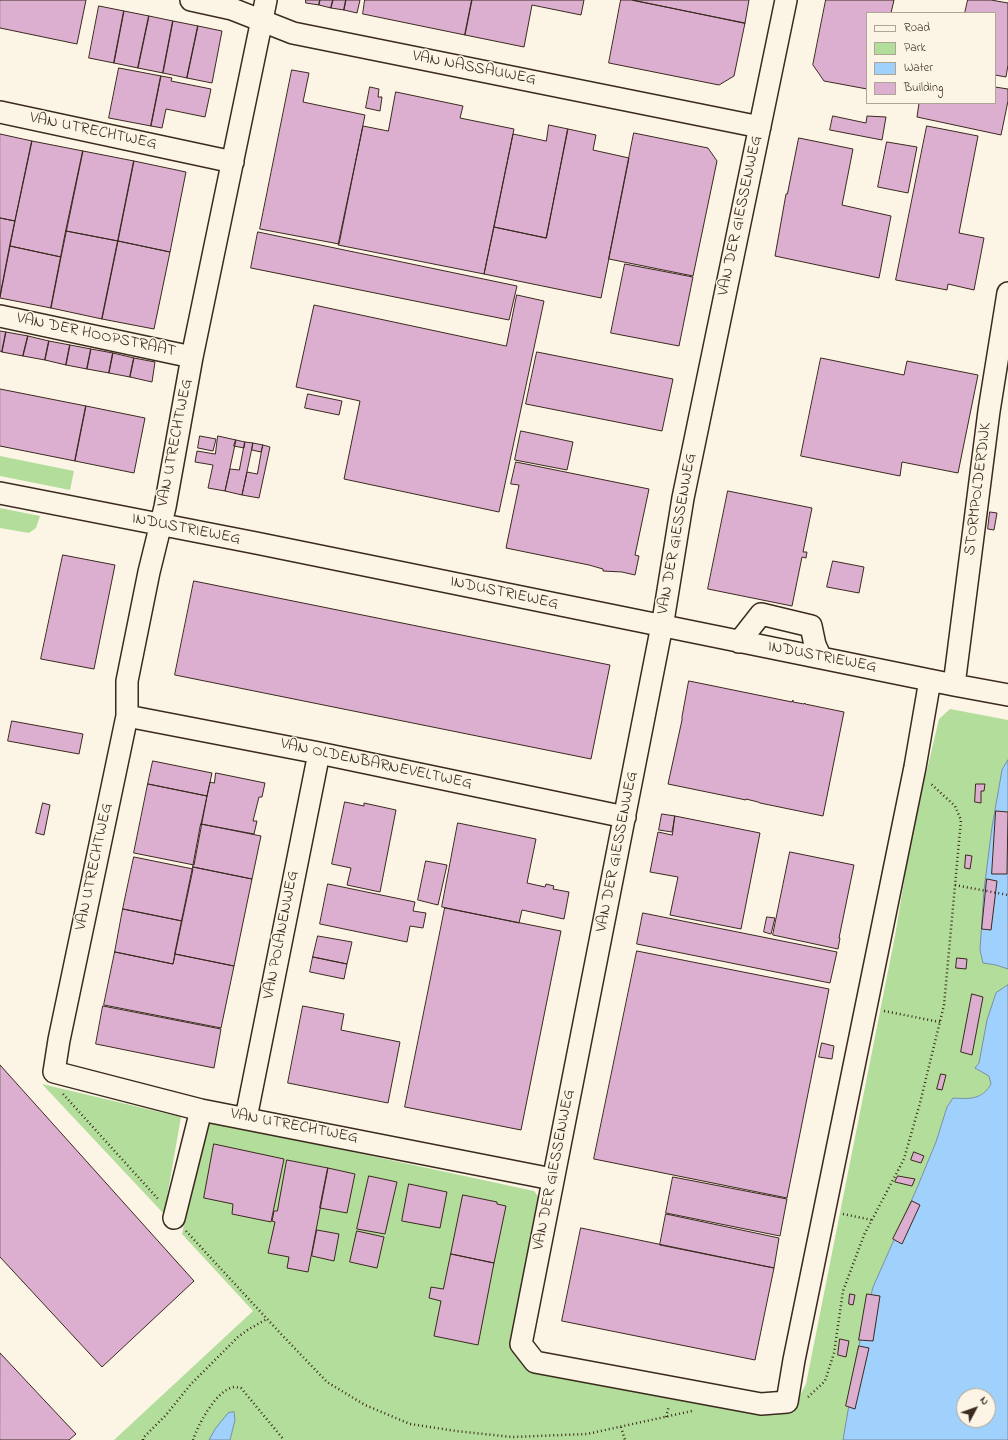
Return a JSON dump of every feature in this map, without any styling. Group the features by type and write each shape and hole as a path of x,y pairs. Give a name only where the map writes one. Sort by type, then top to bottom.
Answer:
{"street":[{"name":"VAN NASSAUWEG","path":"191,0 232,9 294,33 760,127"},
{"name":"VAN UTRECHTWEG","path":"266,0 192,357 165,507 127,681 127,716 59,1040 54,1072 201,1110 552,1179"},
{"name":"VAN DER GIESSENWEG","path":"786,0 682,498 662,626 552,1179 521,1344 535,1362 761,1404 787,1402 794,1360 915,767 930,680"},
{"name":"VAN UTRECHTWEG","path":"0,112 233,162"},
{"name":"STORMPOLDERDIJK","path":"954,685 989,411 1008,293"},
{"name":"VAN DER HOOPSTRAAT","path":"0,316 192,357"},
{"name":"INDUSTRIEWEG","path":"0,493 160,526 256,543 739,642 1008,695"},
{"path":"739,642 761,614 811,626 815,645 821,658"},
{"name":"VAN OLDENBARNEVELTWEG","path":"127,716 319,753 625,816"},
{"name":"VAN POLANENWEG","path":"246,1118 319,753"},
{"path":"174,1218 201,1110"}],"path":[{"path":"804,1399 825,1382 834,1353 843,1291 864,1235 904,1159 920,1104 944,1005 961,820 954,806 915,767"},
{"path":"955,885 1008,894"},
{"path":"866,1007 940,1022"},
{"path":"54,1072 56,1087 267,1319 327,1382 365,1405 410,1424 512,1437 587,1434 699,1410"},
{"path":"825,1210 872,1220"},
{"path":"143,1440 143,1438 166,1415 191,1384 237,1338 267,1319"},
{"path":"193,1440 203,1417 214,1402 234,1387 241,1388 284,1440"},
{"path":"621,1427 625,1440"}],"green space":[{"path":"0,456 74,471 70,490 0,476"},
{"path":"0,508 40,516 36,528 29,533 0,528"},
{"path":"950,709 1008,720 1008,760 1002,770 992,827 980,950 983,963 1008,969 1008,985 996,994 987,1020 979,1063 976,1068 989,1076 991,1084 984,1093 979,1096 970,1098 953,1098 947,1107 936,1142 873,1287 860,1340 843,1440 230,1440 235,1420 233,1412 215,1429 209,1440 114,1440 253,1311 182,1234 204,1128 209,1121 534,1191 541,1200 514,1336 533,1366 798,1399 806,1384 895,936 912,833 939,719"},
{"path":"42,1084 181,1117 164,1214"}],"water":[{"path":"1008,760 1008,969 983,963 980,950 984,890 992,827 1002,770"},
{"path":"1008,985 1008,1440 843,1440 860,1340 873,1287 936,1142 947,1107 953,1098 970,1098 979,1096 984,1093 991,1084 989,1076 975,1068 979,1063 987,1020 996,993"},
{"path":"234,1412 235,1420 230,1440 209,1440 215,1429 228,1413"}],"building":[{"path":"0,0 86,0 77,44 0,28"},
{"path":"306,0 320,0 319,5 306,3"},
{"path":"320,0 333,0 331,8 319,5"},
{"path":"333,0 346,0 344,10 331,8"},
{"path":"346,0 360,0 357,13 344,10"},
{"path":"365,0 472,0 465,35 363,14"},
{"path":"472,0 584,0 581,15 532,5 524,47 465,35"},
{"path":"621,0 631,0 745,23 734,76 719,85 609,63"},
{"path":"633,0 749,0 745,23"},
{"path":"826,0 894,0 891,12 866,12 866,89 824,81 813,65"},
{"path":"968,0 991,0 1008,3 1008,65 1006,77 996,75 996,12 965,12"},
{"path":"99,6 124,11 114,63 89,58"},
{"path":"124,11 149,16 138,68 114,63"},
{"path":"149,16 173,21 163,73 138,68"},
{"path":"173,21 198,26 187,78 163,73"},
{"path":"198,26 222,31 212,83 187,78"},
{"path":"119,68 161,76 151,126 109,118"},
{"path":"292,70 309,73 303,102 365,115 339,244 260,229"},
{"path":"161,76 172,78 171,81 211,89 205,117 166,109 162,128 151,126"},
{"path":"370,87 379,89 378,97 382,97 380,111 366,108"},
{"path":"996,87 1008,89 1008,101 1001,135 917,117 919,104 996,104"},
{"path":"396,92 463,106 460,118 514,129 484,274 338,245 363,126 388,131"},
{"path":"833,116 866,123 867,116 886,117 882,140 830,130"},
{"path":"549,125 568,129 546,238 494,227 513,134 546,141"},
{"path":"927,126 978,136 959,233 984,238 974,290 948,284 947,290 896,280"},
{"path":"568,129 596,135 593,150 629,158 601,298 484,274 494,227 546,238"},
{"path":"634,133 708,148 717,161 693,276 609,259"},
{"path":"0,134 32,141 15,221 0,218"},
{"path":"799,138 853,149 842,205 891,216 879,278 775,256 786,194"},
{"path":"32,141 83,151 61,257 10,246"},
{"path":"887,142 917,147 908,193 878,187"},
{"path":"83,151 134,161 118,241 66,231"},
{"path":"134,161 186,172 170,252 118,241"},
{"path":"0,218 15,221 0,297"},
{"path":"66,231 118,241 102,319 51,308"},
{"path":"258,232 517,286 509,320 251,268"},
{"path":"118,241 170,252 154,329 102,319"},
{"path":"10,246 61,257 51,308 0,298"},
{"path":"625,264 693,277 679,346 611,333"},
{"path":"517,295 544,301 499,512 344,479 360,401 296,387 314,305 506,346"},
{"path":"0,331 6,332 2,352 0,351"},
{"path":"6,332 28,336 23,356 2,352"},
{"path":"28,336 49,341 45,360 23,356"},
{"path":"49,341 70,345 66,365 45,360"},
{"path":"70,345 91,349 87,369 66,365"},
{"path":"91,349 113,353 109,373 87,369"},
{"path":"537,352 673,379 662,431 526,404"},
{"path":"113,353 134,358 130,377 109,373"},
{"path":"134,358 155,362 152,382 130,377"},
{"path":"821,358 904,375 907,361 978,375 958,473 902,462 900,476 801,456"},
{"path":"0,389 86,406 75,461 0,446"},
{"path":"308,394 342,401 339,415 305,408"},
{"path":"86,406 145,418 134,473 75,461"},
{"path":"521,431 573,442 567,470 515,460"},
{"path":"200,436 216,439 213,451 198,448"},
{"path":"218,436 236,440 225,491 208,488 213,465 195,462 197,451 215,454"},
{"path":"236,440 245,442 244,448 234,446"},
{"path":"245,442 253,443 242,495 225,491 230,469 239,470"},
{"path":"253,443 263,445 261,452 252,450"},
{"path":"263,445 270,447 259,498 242,495 247,472 257,474"},
{"path":"516,462 649,489 635,555 639,556 635,575 622,572 603,571 603,569 589,565 506,548 519,485 511,484"},
{"path":"728,491 812,508 803,552 807,552 806,558 802,557 792,606 708,589"},
{"path":"990,512 997,513 994,530 988,529"},
{"path":"63,555 115,565 94,669 41,659"},
{"path":"833,561 864,567 859,593 827,587"},
{"path":"194,581 610,665 591,759 175,675"},
{"path":"689,681 792,702 793,700 793,702 805,703 844,712 823,816 668,784"},
{"path":"12,721 83,734 79,754 8,741"},
{"path":"153,761 212,773 207,796 148,784"},
{"path":"216,773 265,783 262,797 259,797 253,821 257,821 254,834 201,824 210,782 214,783"},
{"path":"148,784 207,796 194,865 134,853"},
{"path":"976,784 985,784 984,791 981,791 981,803 975,802"},
{"path":"345,802 364,806 364,803 396,810 380,892 347,885 351,868 332,864"},
{"path":"43,803 50,805 44,835 36,833"},
{"path":"996,811 1008,812 1007,874 992,874"},
{"path":"662,814 675,816 672,832 659,830"},
{"path":"675,816 760,833 741,929 670,915 678,877 650,872 658,832 672,835"},
{"path":"458,823 536,839 527,883 545,887 546,884 554,886 553,889 569,892 564,919 522,910 519,923 442,907"},
{"path":"201,824 261,836 252,879 193,867"},
{"path":"790,852 854,865 838,949 773,935"},
{"path":"966,855 972,856 970,869 965,868"},
{"path":"134,857 193,869 182,921 123,909"},
{"path":"426,861 447,865 438,905 418,900"},
{"path":"193,867 252,879 234,966 175,954"},
{"path":"987,879 997,881 991,930 982,929"},
{"path":"328,884 415,902 413,911 426,913 423,928 410,926 407,942 320,924"},
{"path":"445,908 561,931 521,1130 405,1107"},
{"path":"123,909 182,921 173,964 115,952"},
{"path":"643,913 837,952 830,983 637,944"},
{"path":"767,917 775,918 771,934 764,932"},
{"path":"318,936 352,942 347,964 313,957"},
{"path":"637,951 829,989 787,1198 594,1159"},
{"path":"115,952 173,964 175,954 234,966 221,1028 104,1005"},
{"path":"313,957 347,964 344,979 310,972"},
{"path":"957,958 967,959 966,969 956,968"},
{"path":"972,994 983,997 972,1055 961,1052"},
{"path":"103,1006 221,1029 214,1068 96,1044"},
{"path":"303,1006 344,1014 341,1030 400,1042 388,1103 288,1083"},
{"path":"822,1043 834,1046 832,1059 819,1057"},
{"path":"0,1065 194,1281 102,1367 0,1257"},
{"path":"941,1074 946,1075 942,1090 937,1089"},
{"path":"214,1144 284,1159 271,1222 232,1214 233,1204 204,1198"},
{"path":"914,1152 924,1156 921,1163 911,1160"},
{"path":"287,1160 328,1168 308,1272 287,1268 289,1257 268,1253 275,1222 272,1221 274,1211 277,1211"},
{"path":"328,1168 355,1174 347,1213 320,1208"},
{"path":"369,1176 397,1182 385,1234 357,1229"},
{"path":"898,1176 915,1179 912,1186 895,1182"},
{"path":"673,1177 787,1199 780,1236 666,1213"},
{"path":"409,1184 447,1192 440,1228 402,1221"},
{"path":"463,1195 497,1202 497,1204 506,1206 494,1263 451,1254"},
{"path":"912,1201 920,1205 902,1244 893,1239"},
{"path":"666,1214 779,1238 774,1268 660,1245"},
{"path":"581,1228 774,1268 755,1360 562,1321"},
{"path":"317,1230 339,1234 334,1261 312,1256"},
{"path":"357,1231 384,1237 377,1268 350,1262"},
{"path":"451,1254 494,1263 478,1345 434,1336 441,1301 429,1298 431,1287 443,1289"},
{"path":"850,1294 855,1295 853,1305 849,1304"},
{"path":"867,1294 880,1296 873,1341 859,1340"},
{"path":"840,1339 849,1341 846,1357 838,1355"},
{"path":"859,1346 869,1348 855,1409 846,1406"},
{"path":"0,1353 76,1434 69,1440 0,1440"}]}
